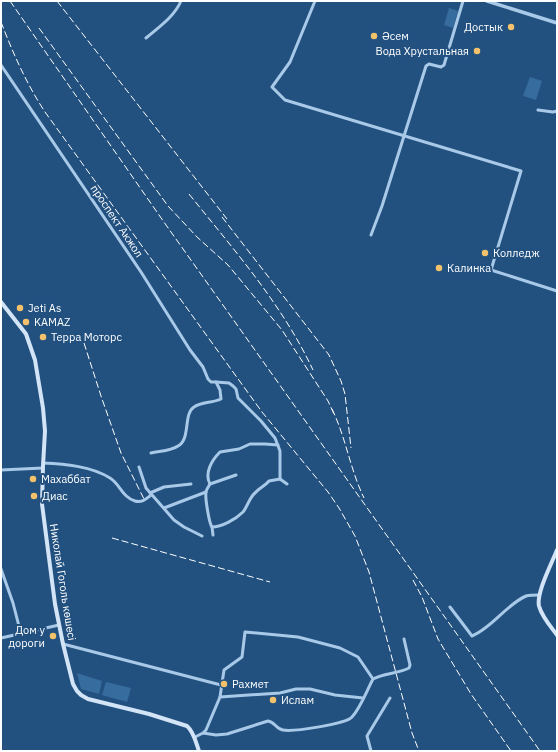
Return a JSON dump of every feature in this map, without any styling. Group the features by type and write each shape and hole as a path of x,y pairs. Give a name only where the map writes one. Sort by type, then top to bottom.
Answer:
{"main road":[{"name":"Николай Гоголь көшесі","path":"1,302 26,334 35,360 43,408 45,431 42,508 59,625 73,684 77,691 88,699 154,715 187,726 190,728 194,737"},
{"path":"557,550 539,595 539,606 544,617 557,635"},
{"path":"194,737 199,751"}],"street":[{"path":"146,38 171,16 181,1"},
{"path":"316,1 290,62 272,87 284,100 520,171 491,270 557,291"},
{"path":"371,235 382,206 426,66 429,64 440,67 444,65 463,1"},
{"path":"487,1 557,23"},
{"name":"проспект Акжол","path":"1,65 141,272 190,350 203,367 208,379 217,384"},
{"path":"538,110 553,112 557,111"},
{"path":"151,453 168,450 181,444 186,434 191,409 195,406 212,402 220,398 220,390 217,384 228,384 236,389 238,398 262,421 278,445 280,451 280,479"},
{"path":"210,484 208,478 210,466 220,452 239,449 250,444 278,445"},
{"path":"1,470 67,465 88,469 109,478 126,496 136,501 143,501 151,494 164,487 190,484"},
{"path":"139,467 146,488 174,520 194,533 202,536"},
{"path":"214,535 208,514 206,492 210,484 236,475"},
{"path":"212,527 217,527 236,518 243,512 254,493 271,480 280,479 287,484"},
{"path":"164,508 206,492"},
{"path":"1,569 21,634"},
{"path":"450,607 472,636 489,625 521,599 528,596 539,595"},
{"path":"1,638 59,625"},
{"path":"203,734 220,697 224,670 242,657 245,632 298,637 340,648 358,657 373,679"},
{"path":"194,737 203,734 216,736 227,734 268,721 271,721 279,729 284,730 312,728 337,723 352,717 373,679 380,675 386,675 409,668 410,665 404,640"},
{"path":"63,644 222,685"},
{"path":"220,697 280,693 296,689 310,689 335,695 363,698"},
{"path":"371,751 367,736 390,698"}],"shaded area":[{"path":"449,8 458,11 453,28 444,25"},
{"path":"530,77 542,81 536,100 523,96"},
{"path":"77,673 102,681 99,694 81,689"},
{"path":"106,682 131,688 127,702 102,695"}],"railway":[{"path":"10,1 166,225 540,751"},
{"path":"57,1 227,219"},
{"path":"1,22 20,68 45,112 262,412 328,492 339,508 355,536 369,572 412,733 419,751"},
{"path":"39,28 168,206 197,237 228,265 282,330 328,401 334,414"},
{"path":"189,194 240,257 272,300 301,346 313,370"},
{"path":"222,217 329,355 341,381 345,394 351,448"},
{"path":"84,343 121,453 144,499"},
{"path":"332,409 364,498"},
{"path":"112,538 270,582"},
{"path":"413,580 422,597 438,639 471,694 511,751"}],"place":[{"name":"Достык","path":"511,27"},
{"name":"Әсем","path":"374,36"},
{"name":"Вода Хрустальная","path":"477,51"},
{"name":"Колледж","path":"485,253"},
{"name":"Калинка","path":"439,268"},
{"name":"Jeti As","path":"20,308"},
{"name":"KAMAZ","path":"26,322"},
{"name":"Терра Моторс","path":"43,337"},
{"name":"Махаббат","path":"33,479"},
{"name":"Диас","path":"34,496"},
{"name":"Дом у дороги","path":"53,636"},
{"name":"Рахмет","path":"224,684"},
{"name":"Ислам","path":"273,700"}]}
